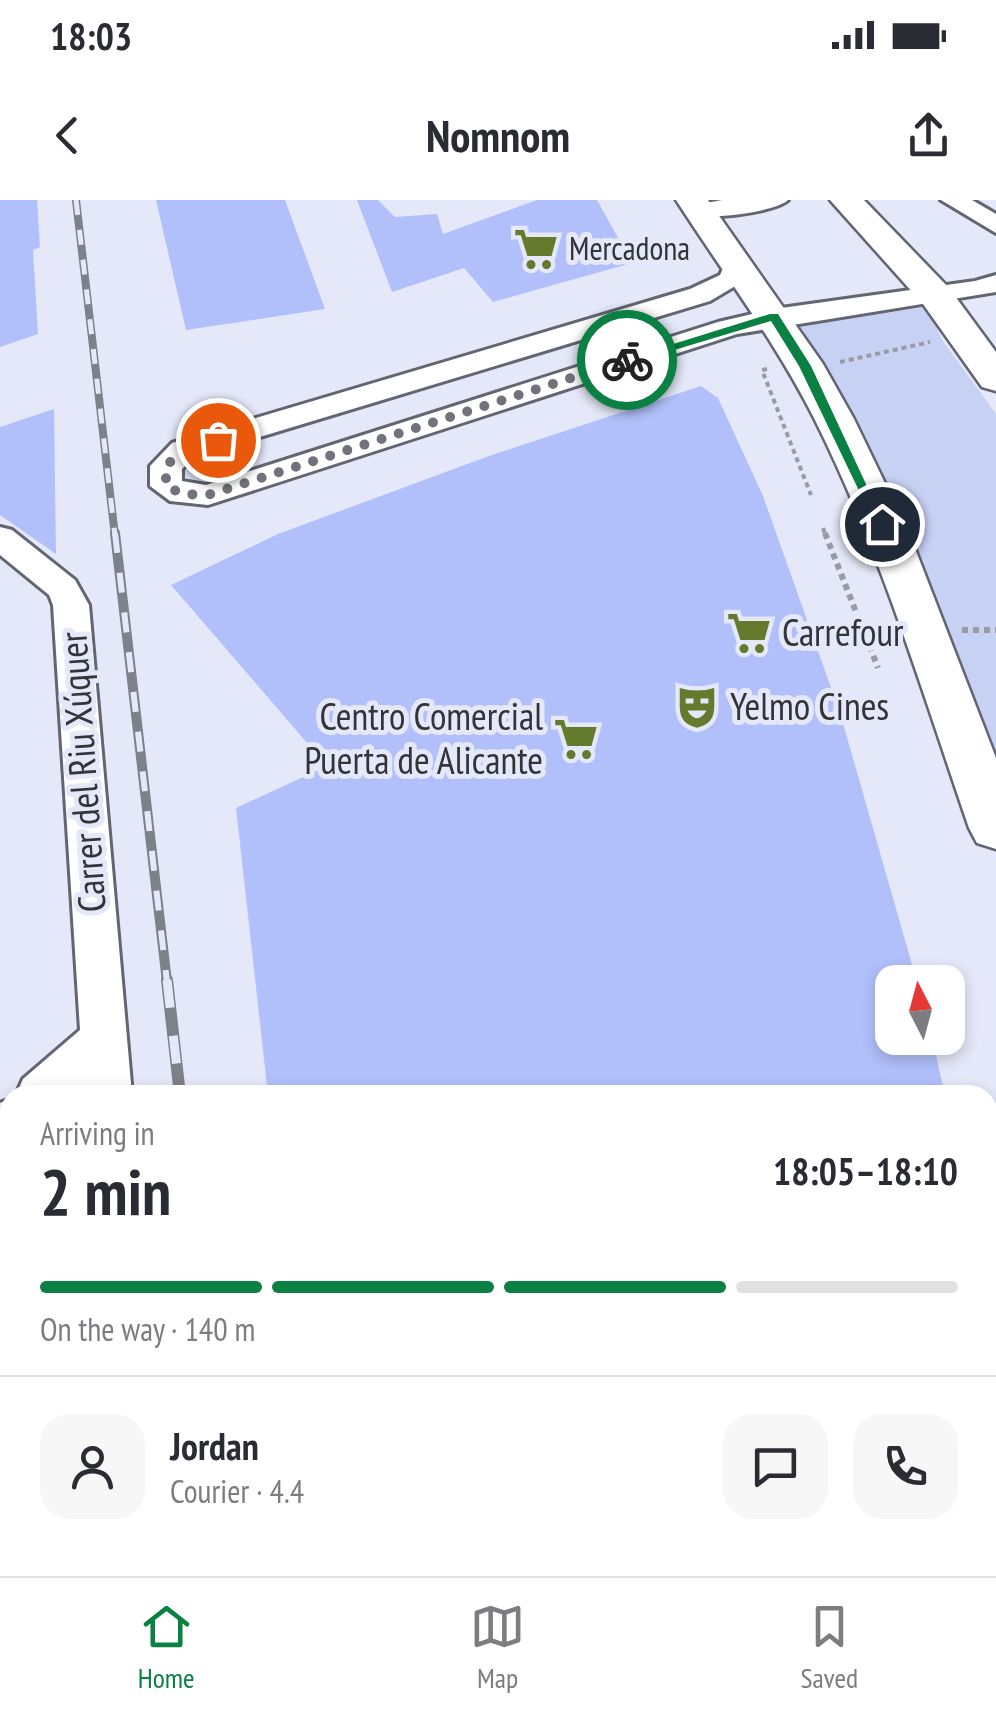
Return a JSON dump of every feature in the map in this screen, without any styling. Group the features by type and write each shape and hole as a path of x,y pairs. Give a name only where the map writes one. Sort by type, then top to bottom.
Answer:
{"main road":[{"path":"846,200 936,296 996,379"},
{"path":"696,206 805,366 867,488 928,638 996,828"}],"street":[{"path":"696,206 775,200"},
{"path":"954,200 996,225"},
{"path":"736,265 733,278 700,295 183,450 166,466 166,486 182,494 208,495 704,335 774,317 936,296 996,283"},
{"path":"644,312 691,314 701,320 704,335"},
{"path":"326,410 315,423 315,436 323,447 353,450"},
{"name":"Carrer del Riu Xúquer","path":"0,538 63,588 71,604 107,1085"},
{"path":"51,1085 104,1038"}],"path":[{"path":"811,496 762,370 858,361 940,341"},
{"path":"823,528 878,668"},
{"path":"826,637 865,636"}],"shaded area":[{"path":"927,307 942,340 996,414 996,750 947,631 790,327"}],"building":[{"path":"0,200 37,200 40,247 33,250 38,334 0,347"},
{"path":"156,200 285,200 325,309 186,330"},
{"name":"Mercadona","path":"357,200 378,200 395,217 437,214 443,234 537,200 597,200 632,263 493,302 464,268 392,292"},
{"name":"Centro Comercial Puerta de Alicante","path":"701,386 718,398 763,496 840,713 912,965 875,965 875,1055 936,1055 943,1085 267,1085 236,808 327,766 171,585 278,534 489,456"},
{"path":"54,409 56,554 0,515 0,427"}],"railway":[{"path":"76,200 115,536"},
{"path":"115,533 167,982"},
{"path":"167,980 179,1085"}],"way so far":[{"path":"218,440 183,450 166,466 166,486 182,494 208,495 627,360"}],"place":[{"name":"Mercadona","path":"536,249"},
{"name":"Carrefour","path":"749,633"},
{"name":"Yelmo Cines","path":"697,707"},
{"name":"Centro Comercial Puerta de Alicante","path":"576,739"}],"route":[{"path":"627,360 774,317 805,366 882,524"}]}
